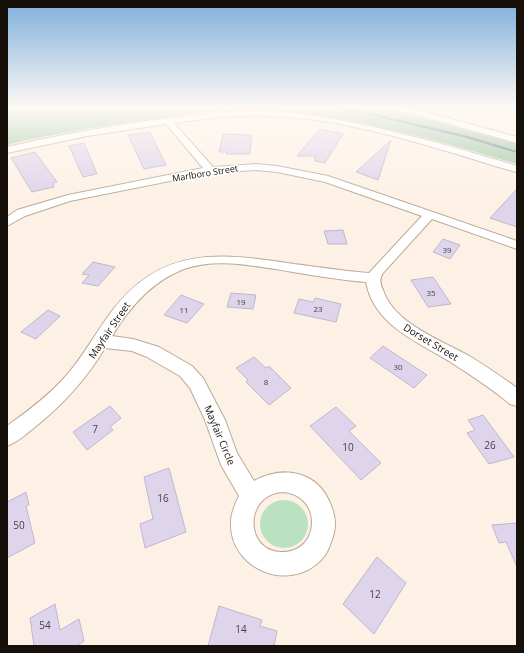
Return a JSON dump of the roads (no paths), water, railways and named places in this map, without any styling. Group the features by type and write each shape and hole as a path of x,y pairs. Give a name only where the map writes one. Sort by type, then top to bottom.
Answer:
{"street":[{"path":"7,150 63,137"},
{"path":"182,137 210,170"},
{"path":"407,137 517,169"},
{"name":"Marlboro Street","path":"7,222 21,213 68,198 210,170 256,167 307,174 328,179 517,245"},
{"path":"373,278 378,270 429,215"},
{"name":"Mayfair Street","path":"7,437 38,415 79,374 108,328 131,297 158,274 177,266 196,261 214,260 250,261 334,275 373,278"},
{"name":"Dorset Street","path":"373,278 373,284 378,298 392,317 412,332 465,362 517,398"},
{"name":"Mayfair Circle","path":"101,341 133,345 153,352 186,371 197,384 215,420 228,458 251,496"}],"waterway":[{"path":"469,137 517,152"}]}
